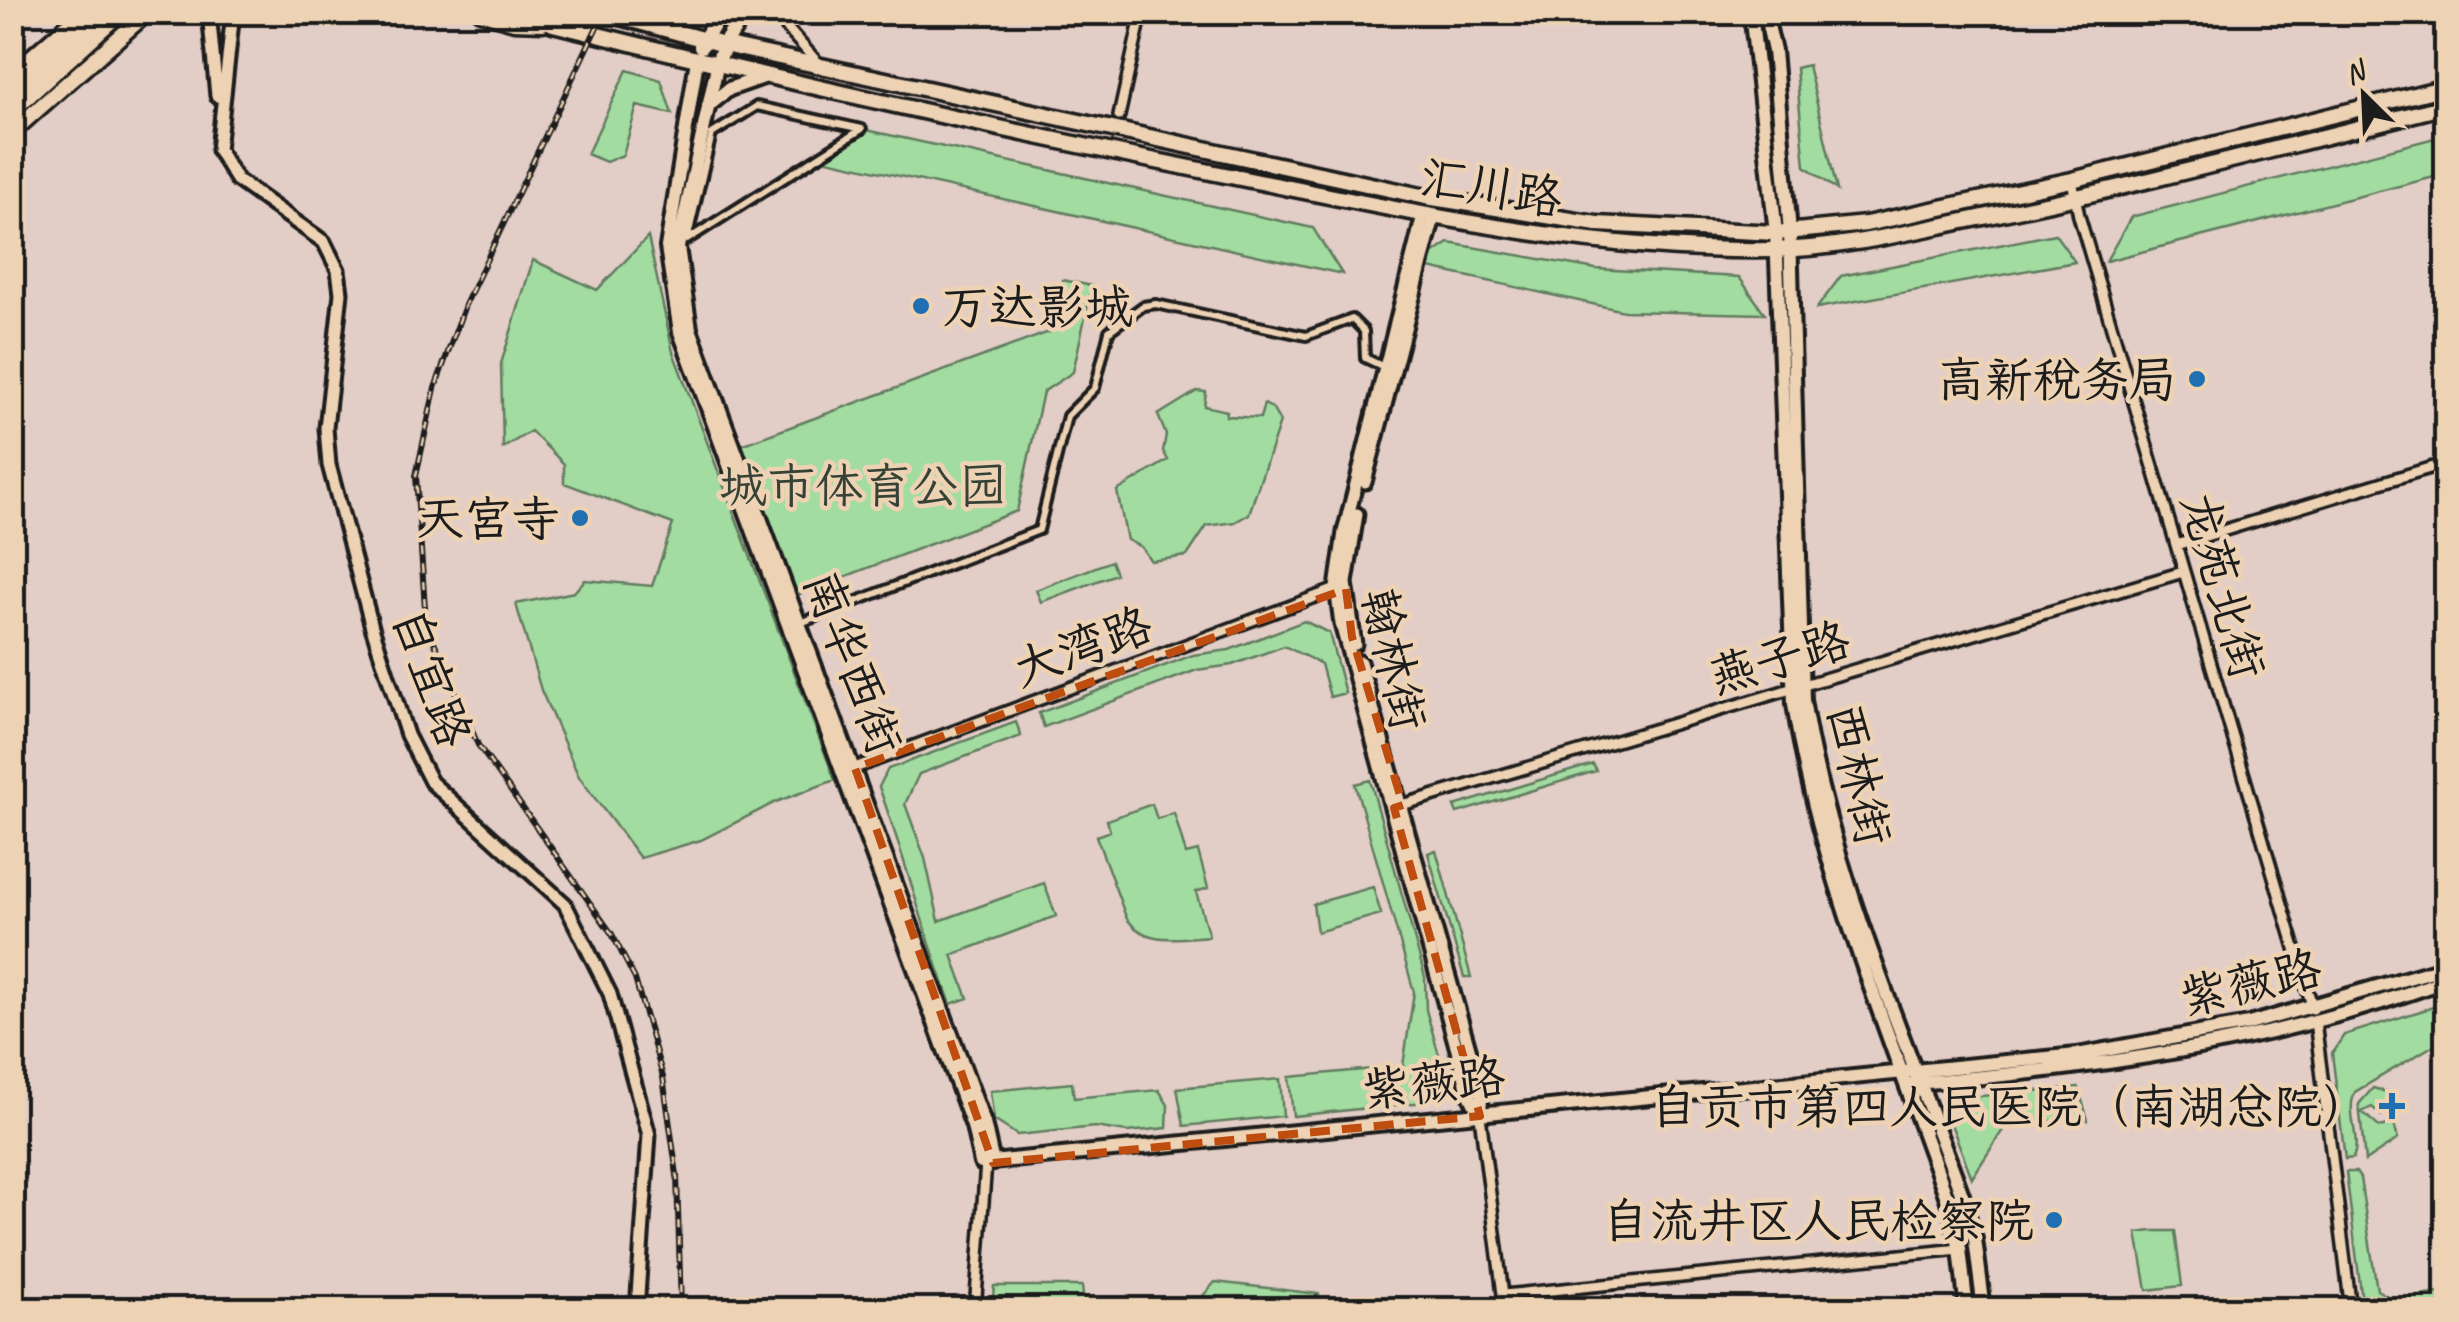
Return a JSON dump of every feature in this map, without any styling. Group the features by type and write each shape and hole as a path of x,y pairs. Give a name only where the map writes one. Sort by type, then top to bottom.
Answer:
{"main road":[{"path":"12,74 83,12"},
{"path":"12,92 100,12"},
{"path":"12,111 121,12"},
{"path":"12,132 148,12"},
{"path":"480,12 514,22 553,24"},
{"name":"汇川路","path":"529,12 553,24 717,66 1429,216 1616,244 1784,250 1868,240 2075,198 2446,106"},
{"name":"汇川路","path":"602,12 702,40 823,67 1522,214 1597,224 1783,232 1866,224 2072,180 2446,87"},
{"path":"697,60 702,40 721,12"},
{"path":"717,66 724,45 745,12"},
{"path":"1751,12 1783,232"},
{"path":"1765,12 1774,51 1783,232"},
{"name":"南华西街","path":"697,60 669,225 670,278 680,332 849,771 973,1126 981,1163 989,1163"},
{"name":"南华西街","path":"717,66 682,216 678,247 682,291 702,368 792,626"},
{"path":"706,108 729,89 766,76"},
{"name":"西林街","path":"1783,232 1798,688 1816,820 1906,1077 1960,1249 1967,1310"},
{"name":"紫薇路","path":"2314,1015 2446,967"},
{"name":"紫薇路","path":"989,1163 1906,1077 2078,1068 2182,1050 2446,980"},
{"name":"西林街","path":"1906,1077 1971,1224 1984,1310"}],"street":[{"path":"209,12 219,115"},
{"path":"219,115 233,12"},
{"path":"782,12 802,49 823,67"},
{"path":"1119,116 1142,12"},
{"path":"757,106 862,129 687,240 712,134 757,106"},
{"name":"自宜路","path":"219,115 218,150 224,166 324,242 338,270 341,293 326,428 329,465 372,628 407,735 431,782 565,904 610,994 649,1134 637,1310"},
{"name":"龙苑北街","path":"2072,180 2314,1015 2351,1310"},
{"name":"翰林街","path":"1429,216 1344,532 1341,624 1398,806 1469,1094 1480,1116 1505,1310"},
{"name":"翰林街","path":"1341,588 1429,216"},
{"path":"792,626 1039,530 1067,416 1096,388 1108,330 1143,306 1156,304 1306,336 1352,319 1364,331 1366,358 1386,367"},
{"path":"2176,545 2446,463"},
{"name":"燕子路","path":"1398,806 2183,572"},
{"name":"大湾路","path":"849,771 1341,588"},
{"name":"南华西街","path":"975,1310 989,1163"},
{"path":"1504,1295 1960,1249"}],"highlighted area":[{"path":"1346,589 1352,637 1403,805 1394,808 1480,1116 993,1163 855,768"}],"green space":[{"path":"1808,65 1837,190 1805,166 1796,68"},
{"path":"627,70 661,80 672,114 637,106 623,155 606,162 587,154"},
{"path":"862,129 1313,228 1342,274 818,158"},
{"path":"2446,135 2446,174 2106,261 2131,217"},
{"path":"2055,234 2075,262 1817,308 1841,276"},
{"path":"648,237 673,352 835,780 776,802 701,840 640,858 579,777 541,690 516,604 574,592 585,580 652,586 673,524 564,483 564,464 531,431 503,448 501,364 533,260 597,290"},
{"path":"1449,243 1596,269 1739,277 1765,314 1624,311 1429,268 1431,255"},
{"name":"城市体育公园","path":"1063,280 1092,286 1073,372 1043,392 1017,511 797,595 741,445 1052,331"},
{"path":"1197,391 1206,392 1204,406 1227,411 1226,416 1260,418 1264,404 1272,408 1280,422 1249,514 1235,522 1207,526 1187,556 1151,561 1141,547 1127,540 1117,491 1168,460 1163,451 1166,435 1158,415"},
{"path":"1111,561 1116,574 1041,602 1036,590"},
{"path":"1304,621 1329,633 1345,693 1330,697 1321,664 1284,646 1232,665 1197,670 1044,727 1039,713 1193,655 1229,650"},
{"path":"1016,722 1021,736 919,774 905,804 925,858 939,921 1044,883 1056,916 952,955 968,998 951,1004 879,787 888,769"},
{"path":"1593,764 1596,771 1457,813 1454,806"},
{"path":"1370,780 1425,977 1426,1010 1446,1079 1424,1102 1293,1116 1289,1077 1403,1066 1414,992 1355,784"},
{"path":"1152,804 1157,819 1174,813 1186,854 1198,851 1208,888 1196,892 1209,936 1152,936 1126,917 1096,836 1110,831 1107,820"},
{"path":"1436,850 1471,977 1464,977 1428,853"},
{"path":"1373,887 1381,914 1317,932 1313,904"},
{"path":"2446,1003 2446,1038 2355,1092 2355,1150 2353,1158 2345,1159 2332,1053 2344,1035"},
{"path":"1280,1079 1283,1116 1184,1126 1177,1088"},
{"path":"1072,1083 1074,1098 1159,1090 1168,1105 1167,1128 1127,1132 1095,1127 1017,1135 994,1120 990,1091"},
{"path":"2078,1087 2088,1120 2008,1122 1972,1178 1951,1124 1971,1097"},
{"path":"2373,1088 2386,1092 2390,1108 2381,1115 2372,1107 2362,1112 2379,1127 2394,1124 2398,1139 2365,1161 2359,1104"},
{"path":"2346,1172 2356,1172 2360,1178 2377,1290 2394,1300 2446,1292 2446,1309 2363,1309"},
{"path":"2175,1231 2182,1286 2147,1290 2137,1233"},
{"path":"1215,1282 1319,1294 1319,1309 992,1309 994,1286 1082,1286 1084,1303 1200,1299"}],"railway":[{"path":"604,12 465,305 435,388 416,476 426,623 478,745 612,934 635,979 663,1077 677,1175 681,1310"}],"place":[{"name":"万达影城","path":"921,306"},
{"name":"高新税务局","path":"2197,379"},
{"name":"天宫寺","path":"580,518"},
{"name":"自贡市第四人民医院（南湖总院）","path":"2392,1106"},
{"name":"自流井区人民检察院","path":"2054,1220"}]}
